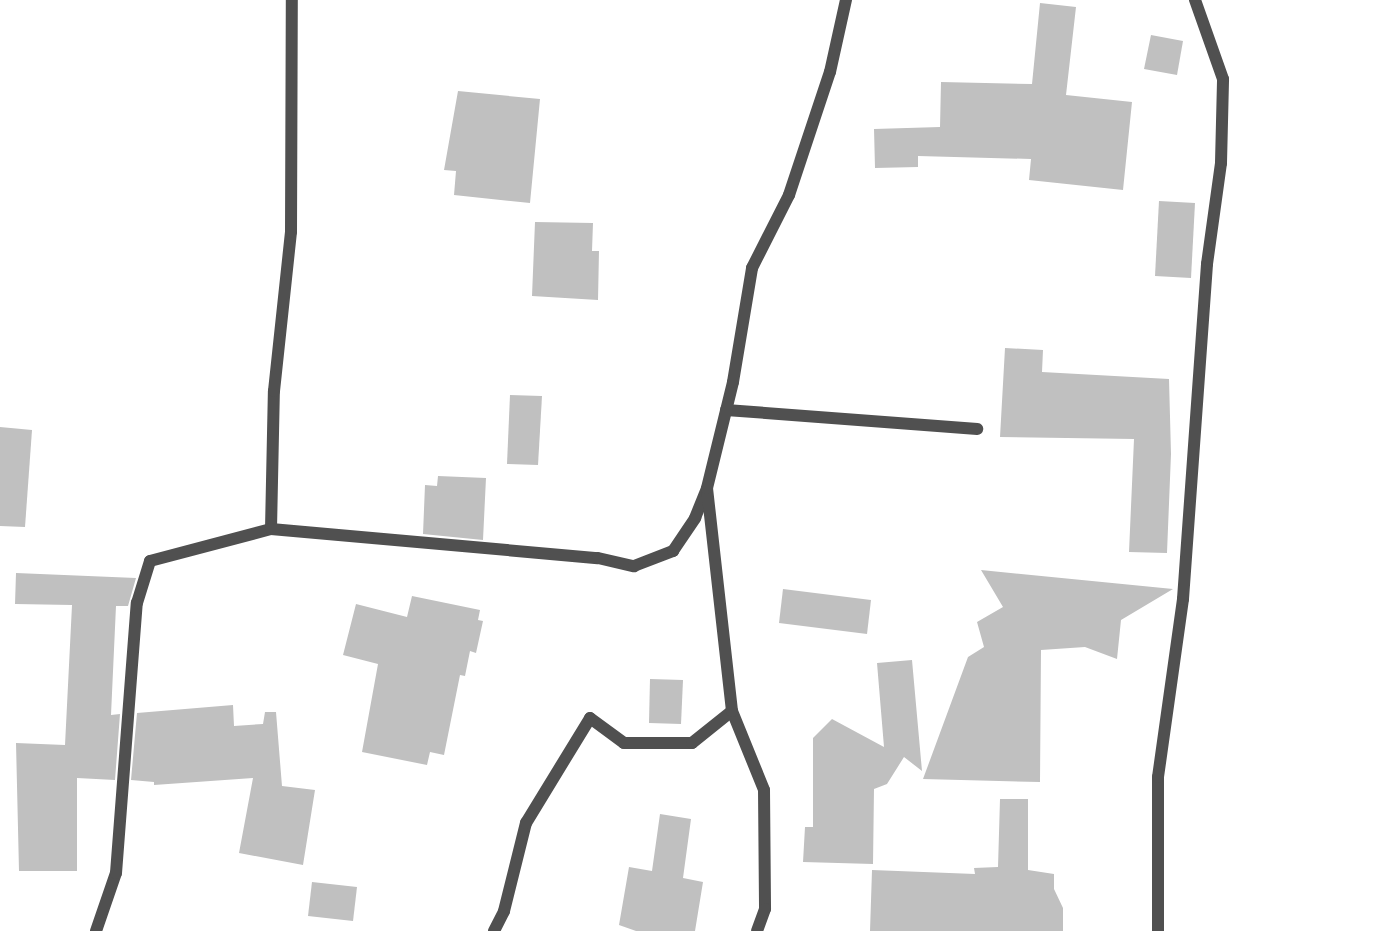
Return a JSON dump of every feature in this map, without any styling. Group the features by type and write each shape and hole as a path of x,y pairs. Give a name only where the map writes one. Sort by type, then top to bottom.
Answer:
{"street":[{"path":"271,529 274,391 291,232 292,0"},
{"path":"96,931 116,873 137,603 150,561 271,529 598,558 634,566 674,551 695,518 707,488 726,410 752,267 789,195 830,72 846,0"},
{"path":"1158,931 1158,777 1183,599 1207,264 1221,163 1223,79 1195,0"},
{"path":"726,410 977,429"},
{"path":"707,488 732,711 764,790 765,909 758,931"},
{"path":"494,931 504,911 526,823 590,718 624,743 692,743 732,711"}],"building":[{"path":"1040,3 1076,7 1066,95 1132,102 1123,190 1029,180 1031,159 918,156 918,167 875,168 874,129 940,127 941,82 1032,84"},
{"path":"1151,35 1183,41 1177,75 1144,69"},
{"path":"458,91 540,99 530,203 454,195 456,171 444,170"},
{"path":"1159,201 1195,203 1191,278 1155,276"},
{"path":"535,222 593,223 592,251 599,251 598,300 532,296"},
{"path":"1005,348 1043,350 1042,372 1169,379 1171,454 1167,553 1129,552 1134,439 1000,437"},
{"path":"510,395 542,396 538,465 507,464"},
{"path":"0,427 32,430 25,527 0,526"},
{"path":"438,476 486,478 483,540 423,534 425,485 437,486"},
{"path":"981,570 1173,589 1121,620 1117,659 1085,647 1041,650 1040,782 923,779 968,657 984,647 977,622 1003,607"},
{"path":"16,573 136,578 128,606 116,606 111,715 120,714 115,780 77,778 77,871 19,871 16,743 65,745 72,605 15,604"},
{"path":"783,589 871,600 867,634 779,623"},
{"path":"412,596 480,610 478,620 483,621 476,653 470,651 465,676 460,675 444,755 430,752 427,765 362,752 378,664 343,655 356,604 407,617"},
{"path":"912,660 922,771 904,757 887,784 874,789 873,864 803,862 805,827 813,827 813,738 832,719 884,747 877,663"},
{"path":"650,679 683,680 681,724 649,723"},
{"path":"233,705 234,726 263,724 265,712 276,712 282,786 315,790 303,865 239,853 253,778 154,785 154,782 131,780 137,713"},
{"path":"1000,799 1028,799 1028,870 1054,874 1054,889 1063,908 1063,931 870,931 872,870 975,874 974,868 998,867"},
{"path":"660,814 691,819 683,878 703,882 695,931 636,931 619,925 629,867 652,871"},
{"path":"312,882 357,887 353,921 308,916"}]}
